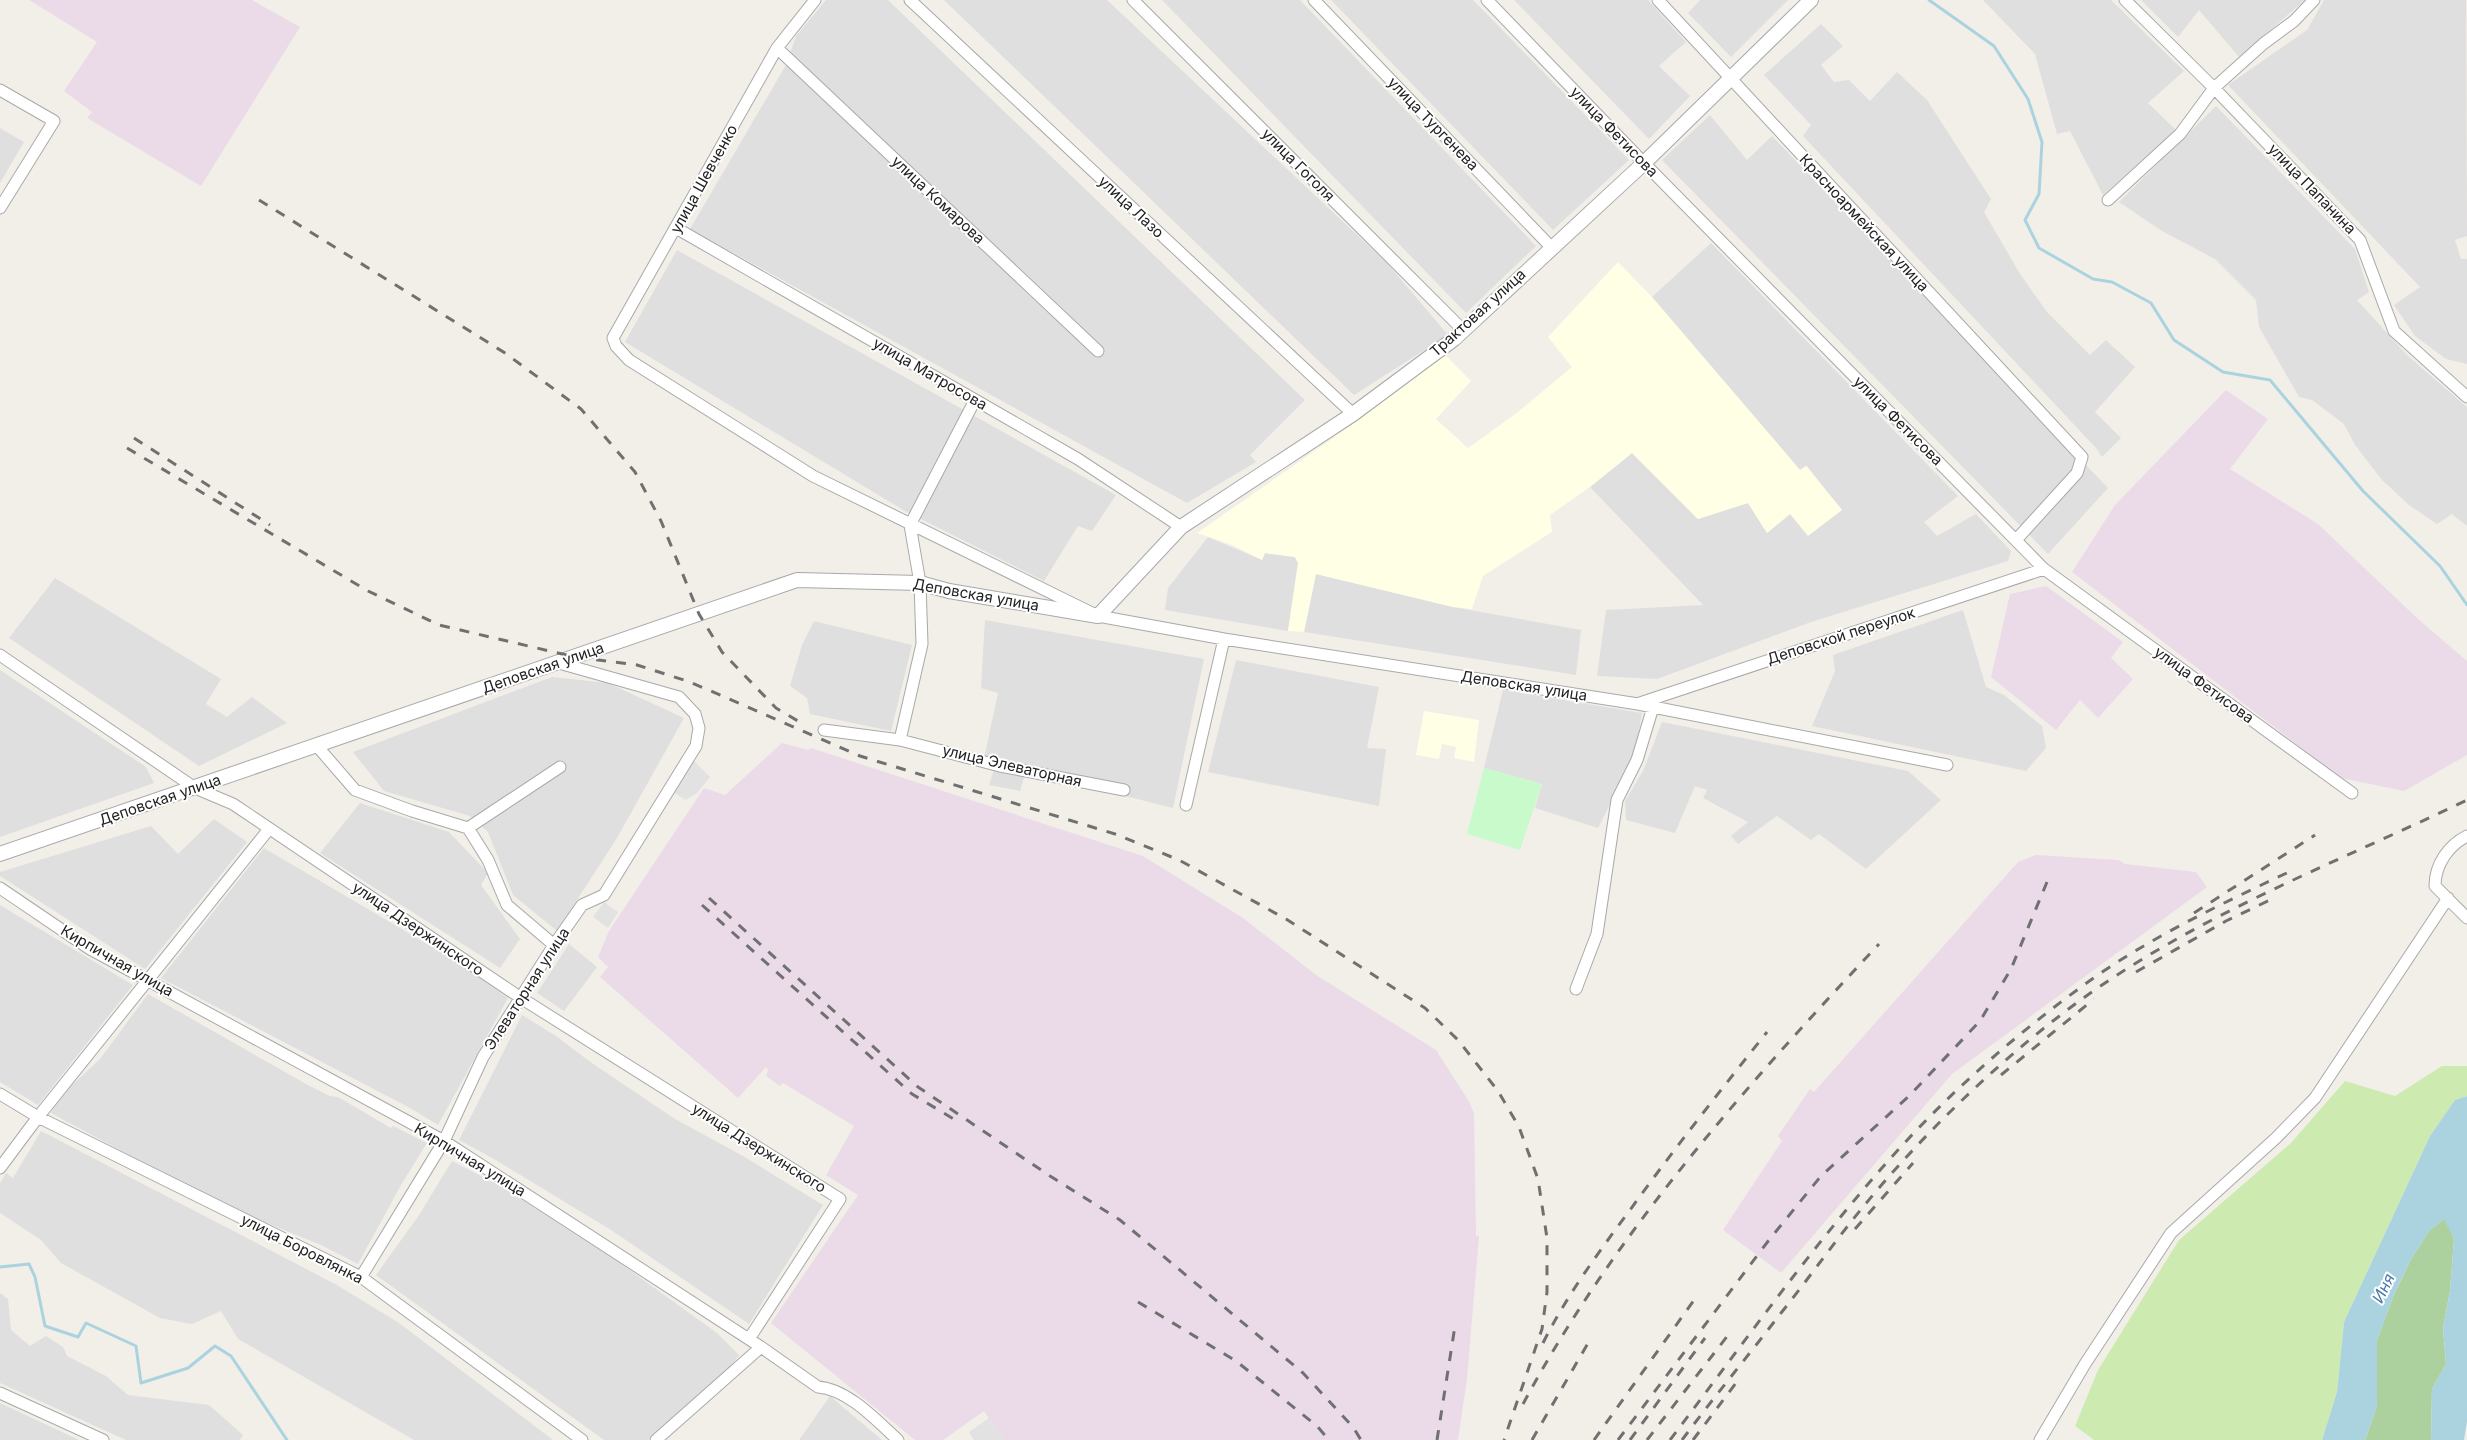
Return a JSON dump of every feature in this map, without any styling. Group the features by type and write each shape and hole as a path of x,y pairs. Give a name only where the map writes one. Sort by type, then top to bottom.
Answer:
{"street":[{"name":"улица Шевченко","path":"629,360 616,346 613,338 777,48 815,0"},
{"name":"улица Лазо","path":"910,0 1352,414"},
{"name":"улица Гоголя","path":"1133,0 1463,330"},
{"name":"улица Тургенева","path":"1314,0 1551,247"},
{"name":"улица Фетисова","path":"1487,0 1644,163 2044,569 2352,793"},
{"name":"Красноармейская улица","path":"1658,0 1730,80 2082,457 2077,473 2016,540"},
{"name":"Трактовая улица","path":"1098,616 1180,527 1352,414 1463,330 1644,163 1812,0"},
{"name":"улица Папанина","path":"2125,0 2214,88 2360,240 2394,332 2467,397"},
{"path":"2108,200 2180,134 2214,88 2263,44 2294,21 2314,0"},
{"name":"улица Комарова","path":"777,48 1098,351"},
{"path":"0,90 54,121 0,208"},
{"name":"улица Матросова","path":"676,228 1078,459 1180,527"},
{"name":"Деповская улица","path":"629,360 814,476 910,525 1098,616"},
{"path":"900,740 922,644 920,584 910,525 975,400"},
{"name":"Деповской переулок","path":"1638,704 2044,569"},
{"name":"Деповская улица","path":"0,854 797,580 920,584 949,591 1224,639 1638,704 1947,766"},
{"path":"1186,805 1224,639"},
{"name":"улица Дзержинского","path":"0,655 195,788 233,804 521,998 840,1199 749,1339"},
{"name":"Элеваторная улица","path":"362,1277 444,1141 483,1057 554,945 582,905 604,894 696,746 699,728 695,714 680,697 558,663"},
{"path":"1576,989 1597,934 1617,800 1637,760 1653,707"},
{"name":"улица Элеваторная","path":"824,730 900,740 1000,766 1124,790"},
{"path":"317,746 354,790 412,812 468,828 488,860 508,905 554,945"},
{"path":"468,828 560,767"},
{"path":"0,1168 38,1117 269,829"},
{"path":"2465,915 2434,886 2435,877 2452,845 2467,836"},
{"name":"Кирпичная улица","path":"0,888 90,948 444,1141 762,1347 818,1387 826,1387 850,1400 898,1440"},
{"path":"2040,1440 2085,1364 2171,1233 2276,1138 2315,1098 2448,898"},
{"name":"улица Боровлянка","path":"0,1094 38,1117 362,1277 582,1440"},
{"path":"656,1440 762,1347"},
{"path":"0,1394 103,1440"}],"shaded area":[{"path":"29,0 252,0 300,27 201,186 87,118 92,112 64,91 97,42"},
{"path":"826,0 888,0 1305,400 1250,455 1256,462 1187,503 690,229 786,65 796,36"},
{"path":"944,0 1107,0 1387,263 1448,335 1354,395"},
{"path":"1162,0 1300,0 1536,246 1466,313"},
{"path":"1331,0 1473,0 1629,160 1553,230"},
{"path":"1514,0 1648,0 1686,42 1659,66 1690,96 1649,139"},
{"path":"1700,0 1788,0 1731,57 1688,13"},
{"path":"1983,0 2111,0 2184,71 2148,103 2176,130 2103,195 2070,131 2057,134 2035,54"},
{"path":"2141,0 2305,0 2239,57 2199,10 2178,37"},
{"path":"2324,0 2466,0 2467,236 2455,240 2461,259 2467,259 2467,364 2446,359 2415,336 2394,305 2420,287 2228,85 2307,30"},
{"path":"1821,24 1843,46 1821,65 1834,82 1849,80 1870,101 1897,72 1927,100 1991,199 1984,212 2020,274 2047,312 2090,355 2106,340 2135,367 2095,412 2121,438 2102,457 2096,448 1803,136 1811,125 1764,75"},
{"path":"2216,106 2355,249 2369,292 2357,300 2408,356 2467,407 2467,526 2452,514 2437,524 2409,505 2382,480 2355,445 2344,424 2312,400 2299,397 2259,327 2256,300 2215,259 2162,231 2119,202"},
{"path":"1710,115 1747,160 1772,136 2108,488 2048,554 1662,160"},
{"path":"0,128 24,142 0,183"},
{"path":"1711,243 1958,496 1924,522 1937,536 1976,514 2011,551 2008,561 1811,622 1657,679 1597,676 1606,610 1703,605 1590,487 1632,453 1698,519 1748,503 1767,533 1790,514 1842,510 1807,466 1800,470 1652,297"},
{"path":"677,250 1116,495 1092,531 1078,526 1044,581 905,511 625,342"},
{"path":"1618,262 1652,297 1800,470 1806,466 1842,510 1808,536 1790,514 1767,533 1748,503 1698,519 1632,453 1590,487 1550,515 1552,532 1483,576 1472,609 1453,607 1316,574 1304,632 1288,631 1298,563 1295,557 1265,553 1262,560 1232,545 1197,533 1356,422 1445,355 1471,381 1436,419 1468,448 1518,412 1572,367 1548,337"},
{"path":"2226,390 2268,419 2230,469 2318,524 2418,619 2467,661 2467,755 2404,791 2341,778 2072,572 2115,505"},
{"path":"1208,537 1262,560 1265,553 1295,557 1298,563 1288,631 1165,610 1168,588"},
{"path":"1316,574 1453,607 1581,630 1576,675 1304,632"},
{"path":"55,578 221,679 206,704 227,717 252,697 287,723 199,766 9,638"},
{"path":"2046,586 2123,642 2111,658 2133,679 2098,718 2080,700 2056,730 1991,677 2010,594"},
{"path":"1963,610 1986,687 2004,695 2042,726 2046,748 2026,771 1812,726 1835,671 1833,655"},
{"path":"985,620 1204,659 1173,808 1026,771 1020,791 989,785 994,769 983,763 998,693 981,688"},
{"path":"814,621 912,645 891,731 810,714 807,698 790,686 802,645"},
{"path":"1236,660 1379,687 1367,748 1386,749 1379,806 1208,772"},
{"path":"0,670 146,767 154,783 0,837"},
{"path":"552,677 608,683 684,718 617,838 557,931 513,895 488,832 470,816 384,791 353,752"},
{"path":"1503,690 1642,713 1635,755 1598,828 1535,808 1542,784 1484,768"},
{"path":"1424,711 1479,720 1474,762 1454,758 1456,747 1442,744 1439,759 1416,755"},
{"path":"1662,722 1908,771 1941,800 1866,869 1819,834 1811,840 1777,816 1738,844 1731,836 1748,822 1703,798 1707,790 1695,786 1675,833 1626,820 1625,801 1643,771"},
{"path":"782,743 808,750 811,748 1143,856 1243,918 1316,975 1436,1050 1470,1103 1474,1114 1476,1236 1479,1236 1467,1379 1458,1440 1003,1440 984,1411 943,1440 915,1440 771,1323 858,1195 826,1175 854,1126 783,1083 780,1086 766,1076 768,1070 766,1067 738,1098 600,977 608,967 598,957 609,931 704,788 725,795"},
{"path":"692,759 710,777 696,794 685,800 672,791"},
{"path":"360,803 449,832 488,873 481,885 520,939 500,968 320,853"},
{"path":"214,819 247,842 145,969 0,876 0,872 151,826 178,854"},
{"path":"264,848 463,965 508,998 438,1125 410,1108 161,978"},
{"path":"2036,855 2119,860 2125,864 2196,872 2207,887 1952,1074 1781,1273 1723,1230 1782,1141 1778,1136 1810,1089 1814,1092 2018,862"},
{"path":"604,902 618,912 608,928 593,917"},
{"path":"0,905 133,985 38,1105 0,1082"},
{"path":"569,944 597,967 564,1011 537,993"},
{"path":"148,994 306,1084 330,1096 338,1097 391,1128 393,1126 427,1143 401,1185 358,1264 321,1245 218,1203 51,1113 71,1086 100,1059"},
{"path":"522,1015 556,1036 589,1061 675,1119 743,1156 823,1205 749,1324 611,1230 459,1140"},
{"path":"41,1131 337,1285 399,1323 553,1440 414,1440 238,1339 221,1311 192,1324 160,1318 61,1263 41,1240 0,1213 0,1183 6,1173 13,1178"},
{"path":"452,1161 518,1195 592,1243 717,1333 739,1355 729,1369 648,1440 604,1440 376,1275 419,1215"},
{"path":"0,1293 8,1299 11,1330 30,1346 46,1336 63,1347 67,1356 106,1376 128,1395 209,1405 243,1435 240,1440 126,1440 0,1383"},
{"path":"830,1396 882,1440 799,1440"},
{"path":"0,1403 79,1440 0,1440"},
{"path":"989,1418 1003,1440 974,1440 969,1432"}],"green space":[{"path":"1484,768 1542,784 1520,850 1467,834"},
{"path":"2442,1066 2467,1066 2467,1096 2455,1100 2430,1136 2344,1322 2337,1392 2322,1440 2094,1440 2075,1426 2098,1370 2179,1240 2291,1143 2345,1081 2395,1096"},
{"path":"2445,1218 2454,1239 2450,1291 2443,1328 2446,1364 2432,1389 2431,1440 2365,1440 2377,1406 2377,1340 2393,1297 2410,1261 2429,1231"}],"water":[{"name":"Иня","path":"2467,1096 2467,1421 2464,1440 2431,1440 2432,1389 2446,1364 2443,1328 2450,1291 2454,1239 2444,1219 2429,1231 2410,1261 2393,1297 2377,1340 2377,1406 2365,1440 2322,1440 2337,1392 2344,1322 2430,1136 2455,1100"}],"waterway":[{"path":"1929,0 1994,46 2028,99 2042,142 2039,194 2025,220 2039,248 2093,279 2112,282 2151,303 2174,340 2223,372 2270,380 2363,491 2440,566 2467,605"},
{"path":"0,1267 29,1264 35,1277 45,1326 78,1337 86,1323 136,1346 141,1383 188,1368 215,1346 231,1356 287,1440"}],"railway":[{"path":"259,200 505,353 581,409 635,472 661,521 699,614 722,652 776,708 803,724"},
{"path":"134,438 270,525"},
{"path":"127,448 368,591 439,625 575,657 637,665 690,682 860,756 1115,834 1179,860 1286,919 1425,1008 1458,1040 1498,1091 1519,1127 1538,1179 1547,1238 1547,1292 1542,1329 1504,1440"},
{"path":"1682,1440 1853,1220 1888,1178 1941,1121 2029,1040 2089,994 2179,938 2274,889 2467,800"},
{"path":"2194,913 2315,835"},
{"path":"1670,1440 1773,1303 1853,1202 1904,1143 1979,1070 2033,1024 2111,966 2187,922 2291,871"},
{"path":"1618,1440 1769,1240 1821,1176 1909,1096 1980,1021 2011,969 2047,882"},
{"path":"709,898 918,1087 1050,1176 1120,1220 1303,1373 1353,1427 1361,1440"},
{"path":"2136,972 2226,921 2270,900"},
{"path":"702,905 912,1094 957,1121"},
{"path":"1523,1404 1559,1341 1599,1279 1641,1220 1733,1106 1879,944"},
{"path":"2001,1075 2094,999"},
{"path":"1543,1343 1573,1291 1606,1242 1680,1142 1767,1032"},
{"path":"1855,1229 1913,1163"},
{"path":"1594,1440 1697,1296"},
{"path":"1138,1302 1236,1361 1317,1426 1329,1440"},
{"path":"1437,1440 1455,1326"},
{"path":"1647,1440 1732,1330"},
{"path":"1532,1440 1591,1338"},
{"path":"1630,1440 1705,1338"},
{"path":"1693,1440 1739,1379"}]}
